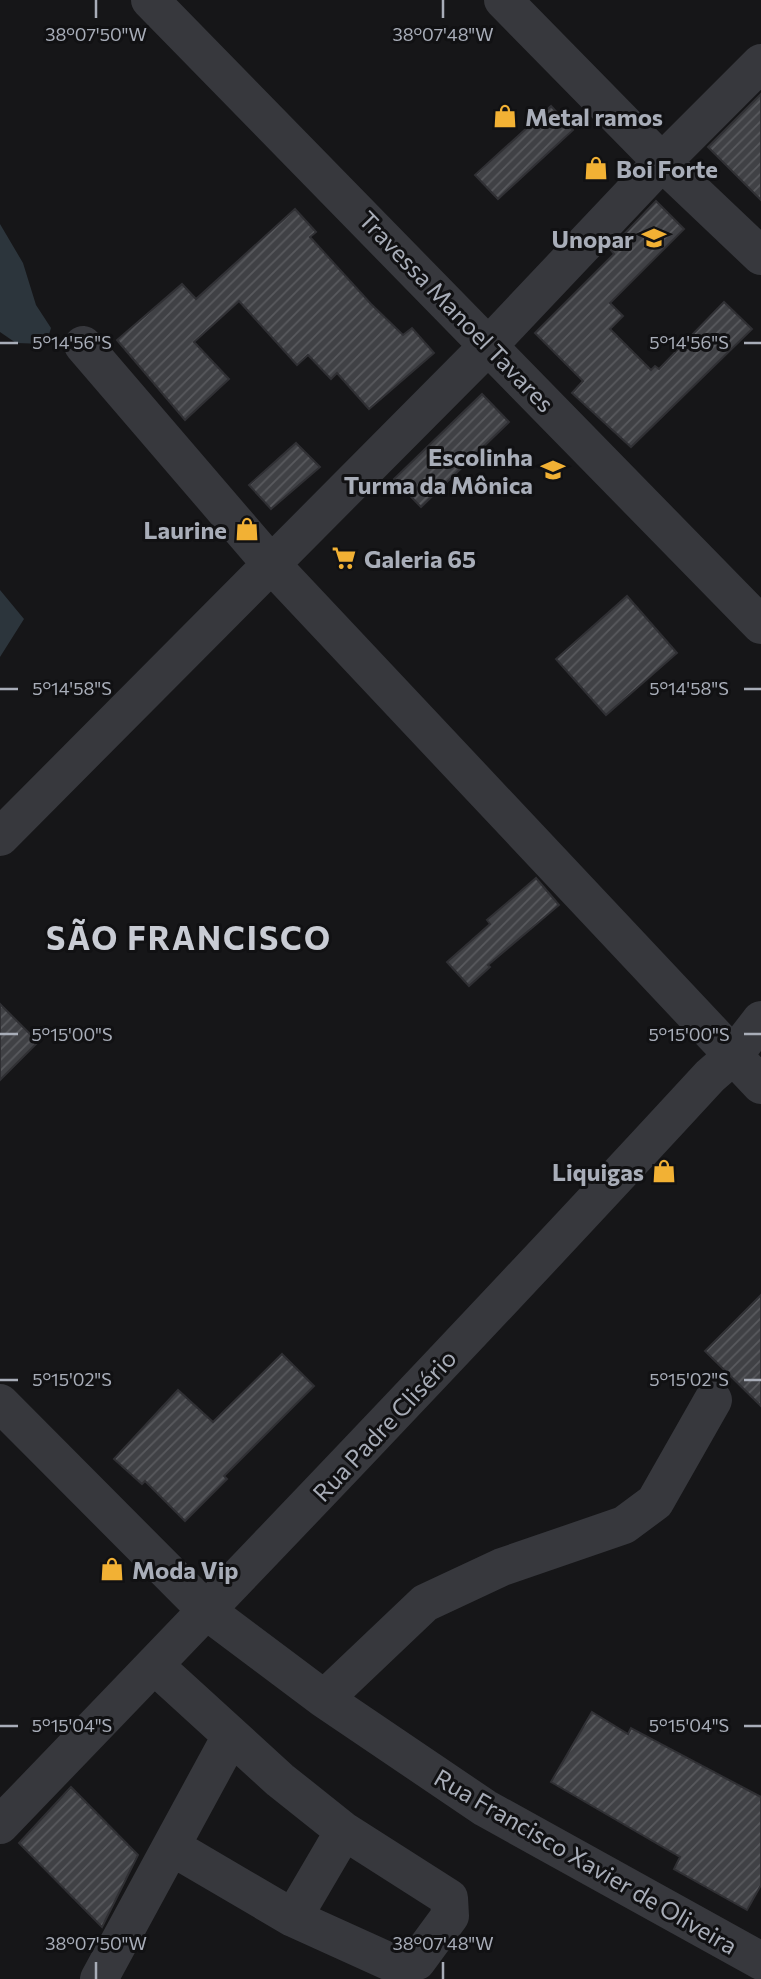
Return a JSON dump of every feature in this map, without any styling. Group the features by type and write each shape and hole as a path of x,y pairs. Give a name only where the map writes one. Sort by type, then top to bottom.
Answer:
{"street":[{"name":"Travessa Manoel Tavares","path":"150,0 761,625"},
{"path":"503,0 662,162 761,256"},
{"path":"0,837 490,345 662,162 761,63"},
{"path":"83,345 271,564 761,1085"},
{"name":"Rua Padre Clisério","path":"0,1825 208,1612 710,1076 733,1056 761,1020"},
{"path":"324,1699 425,1603 502,1567 624,1525 655,1502 713,1400"},
{"name":"Rua Francisco Xavier de Oliveira","path":"0,1403 208,1612 324,1699 485,1808 761,1961"},
{"path":"154,1665 344,1831 449,1898 450,1916 417,1961 399,1966 293,1918 172,1847"},
{"path":"99,1979 231,1735"},
{"path":"293,1918 344,1831"}],"shaded area":[{"path":"0,224 23,263 36,305 51,328 46,344 16,343 0,332"},
{"path":"0,590 24,619 0,657"}],"building":[{"path":"761,94 761,200 708,147"},
{"path":"551,106 573,130 498,199 475,175"},
{"path":"656,201 684,229 610,303 623,316 610,329 651,370 655,366 659,369 724,302 752,329 631,447 572,393 583,381 535,333 614,254 610,249"},
{"path":"295,209 316,232 310,237 371,304 403,335 412,328 434,353 369,409 337,373 331,379 308,355 297,365 239,301 194,342 229,379 185,420 117,340 182,284 196,299"},
{"path":"482,394 509,422 421,507 394,479"},
{"path":"296,443 320,467 271,509 249,485"},
{"path":"627,596 677,653 606,715 556,659"},
{"path":"536,878 559,905 488,965 490,967 469,986 447,962 490,924 487,920"},
{"path":"0,1004 38,1042 0,1080"},
{"path":"761,1295 761,1406 705,1351"},
{"path":"282,1354 314,1386 224,1476 227,1479 185,1521 145,1481 142,1484 114,1459 178,1390 213,1422"},
{"path":"592,1712 628,1734 631,1728 761,1797 761,1885 747,1910 674,1869 680,1857 551,1782"},
{"path":"71,1787 138,1855 102,1927 19,1843"}],"place":[{"name":"Metal ramos","path":"505,116"},
{"name":"Boi Forte","path":"596,168"},
{"name":"Unopar","path":"654,238"},
{"name":"Escolinha Turma da Mônica","path":"553,470"},
{"name":"Laurine","path":"247,529"},
{"name":"Galeria 65","path":"344,558"},
{"name":"Liquigas","path":"664,1171"},
{"name":"Moda Vip","path":"112,1569"}],"district":[{"name":"SÃO FRANCISCO","path":"189,937"}]}
